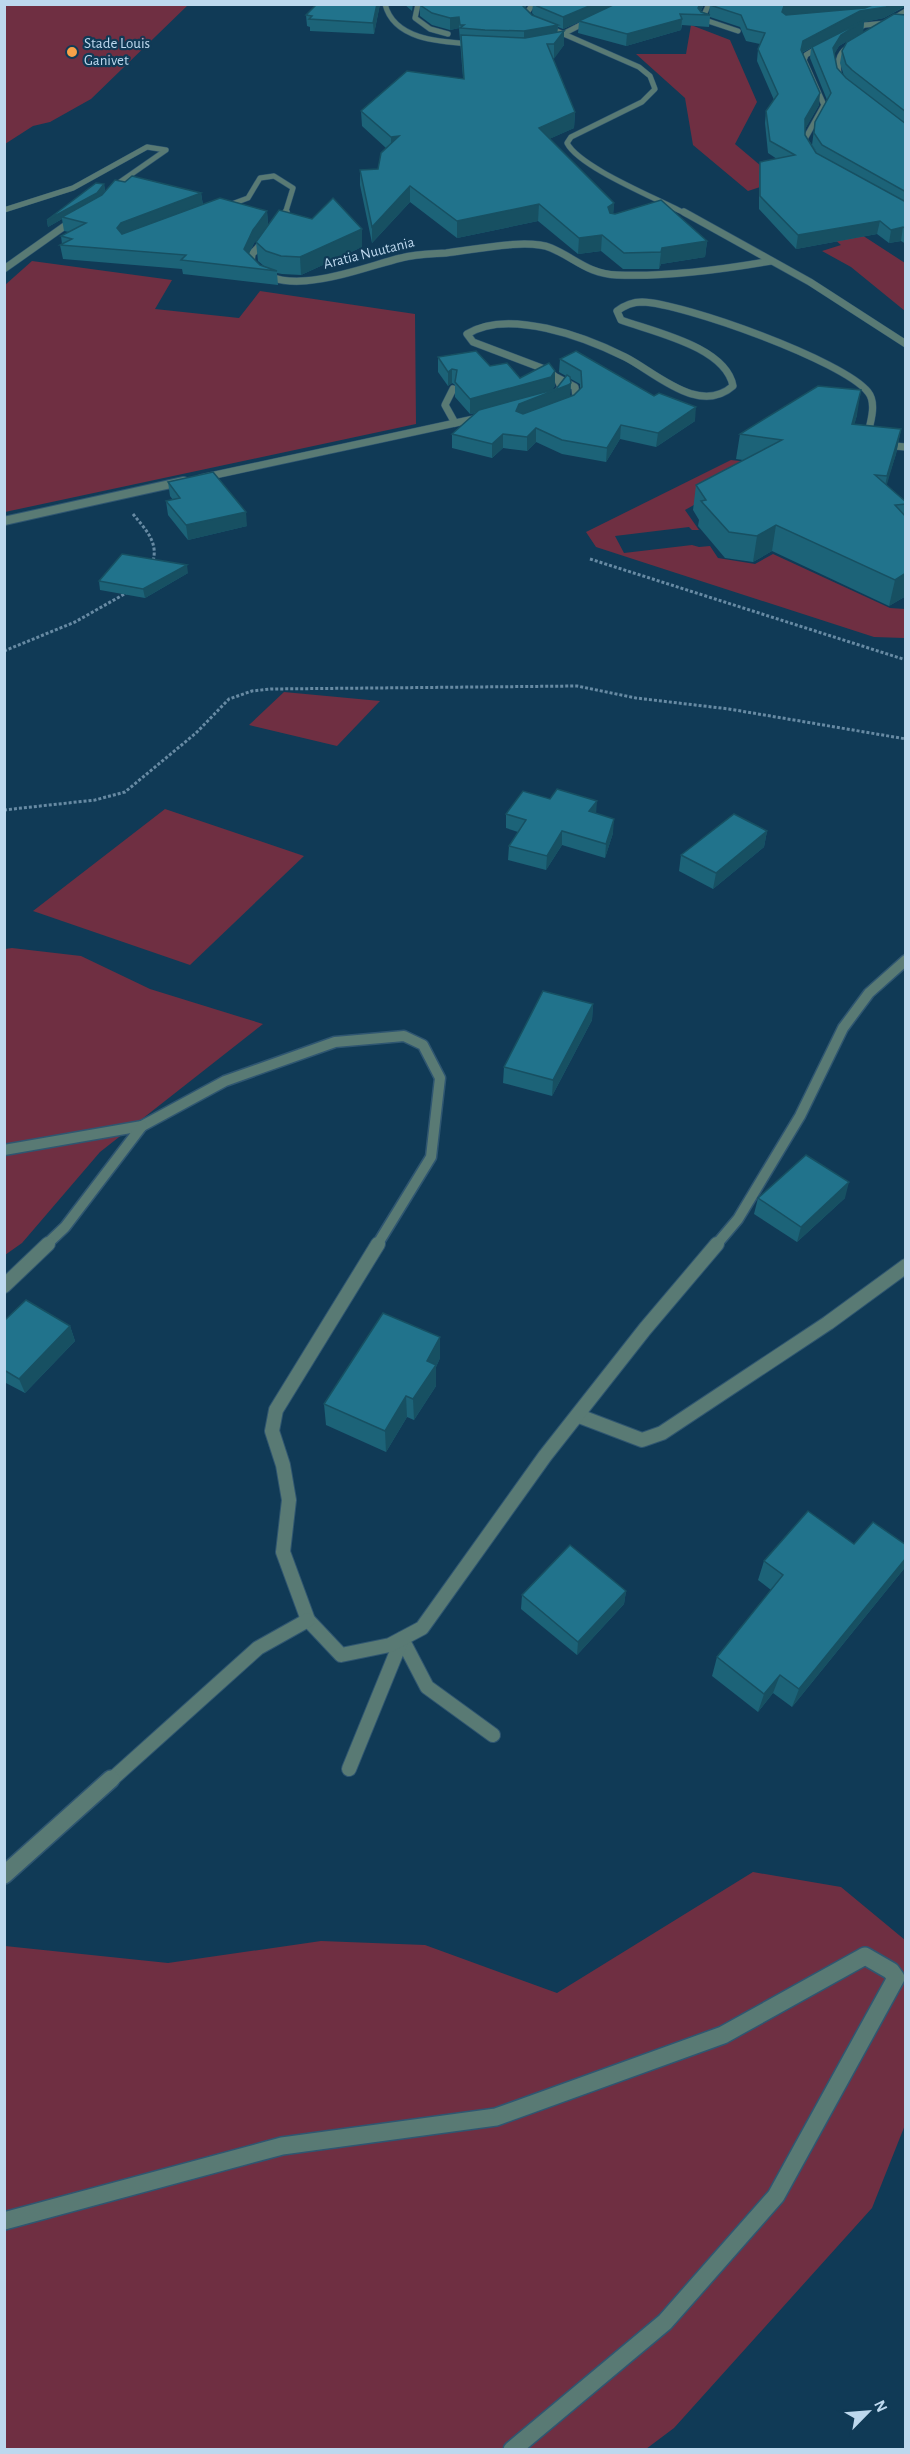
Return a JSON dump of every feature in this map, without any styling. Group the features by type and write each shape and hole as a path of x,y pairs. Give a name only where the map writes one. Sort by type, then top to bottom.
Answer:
{"street":[{"path":"385,4 388,16 407,33 483,45"},
{"path":"418,4 415,18 430,29 479,39"},
{"path":"533,4 527,10 530,19 642,68 655,83 655,89 642,102 570,137 568,147 600,170 771,261 906,344"},
{"path":"709,4 702,19 738,31"},
{"path":"876,30 906,11"},
{"path":"563,34 577,29 597,16"},
{"path":"842,35 865,25 889,21 905,23"},
{"path":"558,41 572,38"},
{"path":"847,86 840,78 835,62 842,50 860,40"},
{"path":"812,156 807,151 805,139 824,105 804,60 806,54 830,41"},
{"path":"4,210 73,188 147,147 166,150 120,182 108,197"},
{"name":"Aratia Nuutania","path":"215,210 248,198 260,178 274,175 284,179 293,188 291,203 273,231 252,254 251,262 256,269 264,273 295,283 328,278 404,256 525,245 549,247 591,271 617,276 724,269 771,261"},
{"path":"663,210 673,207"},
{"path":"4,269 63,224 82,214"},
{"path":"562,407 576,399 575,387 531,362 473,342 467,334 472,327 496,323 552,331 592,343 697,394 711,396 728,392 733,386 732,376 723,364 698,350 621,320 617,311 624,305 634,302 662,305 770,340 821,360 850,376 869,392 872,404 866,441 906,447"},
{"path":"544,401 554,397 561,387 557,378"},
{"path":"453,389 445,405 455,423"},
{"path":"4,521 494,414"},
{"path":"4,1150 142,1126 225,1081 335,1042 404,1036 423,1045 440,1078 431,1156 276,1410 272,1431 283,1465 289,1500 283,1552 308,1620 342,1655 390,1646 422,1628 545,1456 579,1416 645,1329 738,1219 800,1116 843,1028 869,993 906,960"},
{"path":"4,1286 65,1227 142,1126"},
{"path":"579,1416 642,1440 662,1433 828,1323 906,1266"},
{"path":"4,1875 258,1648 308,1620"},
{"path":"402,1639 427,1687 493,1735"},
{"path":"349,1769 402,1639"},
{"path":"4,2221 282,2146 496,2117 723,2035 865,1956 891,1971 896,1978 776,2196 665,2322 512,2450"}],"path":[{"path":"118,496 156,548 156,557 148,570"},
{"path":"590,559 906,660"},
{"path":"4,651 75,622 118,600 131,590"},
{"path":"4,810 95,800 125,792 196,733 229,699 252,691 271,689 578,686 636,698 729,709 906,739"}],"shaded area":[{"name":"Stade Louis Ganivet","path":"4,5 188,5 91,99 50,122 33,126 5,144"},
{"path":"691,25 730,40 757,102 735,144 779,181 748,191 693,145 685,98 636,54 686,54"},
{"path":"831,215 905,263 905,311 851,267 822,251 841,245 810,218"},
{"path":"32,261 172,280 155,309 239,318 260,291 415,314 416,424 5,512 5,285"},
{"path":"731,460 766,464 685,510 699,530 692,530 689,527 615,536 624,553 692,545 710,546 718,558 755,564 773,554 890,608 905,609 904,638 874,637 596,547 586,532"},
{"path":"284,692 380,701 337,746 249,725"},
{"path":"165,809 304,856 190,965 33,911"},
{"path":"5,949 81,956 150,989 263,1024 100,1152 22,1243 5,1255"},
{"path":"753,1872 841,1887 905,1940 905,2125 872,2208 674,2428 646,2449 5,2450 5,1946 168,1963 321,1941 425,1945 557,1993"}],"building":[{"path":"317,4 377,4 373,23 309,19 312,16 306,15"},
{"path":"522,4 532,15 558,25 524,31 460,28 464,25 460,25 459,17 450,18 432,13 420,5"},
{"path":"535,4 594,4 563,17"},
{"path":"615,4 700,4 698,8 701,12 710,15 680,14 682,19 627,34 579,21"},
{"path":"804,4 784,6 782,12 786,15 891,4 886,7 860,11 803,41 801,50 820,93 805,119 805,135 816,153 906,202 906,229 903,227 891,230 880,221 798,235 760,196 760,162 795,155 770,141 766,111 778,94 758,49 765,33 747,29 741,15 710,5"},
{"path":"894,14 906,15 906,112 852,70 846,64 842,51 847,42"},
{"path":"865,20 841,35 833,48 837,68 846,78 906,124 906,192 822,145 814,133 815,122 831,93 812,47"},
{"path":"564,31 554,44 547,44 575,112 539,128 614,203 608,207 610,213 615,214 661,200 707,241 662,248 661,252 624,253 602,235 579,238 539,204 457,221 410,186 372,227 360,170 378,169 381,153 399,136 391,137 361,111 407,71 464,79 461,35 525,38"},
{"path":"132,176 201,193 121,223 117,228 122,234 220,198 267,211 253,230 244,249 260,265 277,271 181,260 186,255 60,245 72,239 61,236 86,223 62,217 102,195 115,180 125,182"},
{"path":"96,183 104,184 97,193 47,220"},
{"path":"333,198 362,229 300,257 281,256 266,251 256,242 279,210 312,219"},
{"path":"476,351 490,366 507,363 520,378 549,363 555,371 551,377 470,399 455,382 457,370 452,369 448,372 438,357"},
{"path":"576,351 654,396 659,393 696,407 658,433 621,425 607,448 562,440 536,428 527,437 503,434 492,444 452,434 479,410 556,389 567,375 571,383 519,404 516,411 523,414 574,395 582,387 581,371 560,359"},
{"path":"818,386 861,390 852,424 901,429 887,476 875,475 906,502 906,504 895,505 906,517 906,573 895,580 776,525 757,536 729,532 701,501 706,500 696,485 782,440 740,434"},
{"path":"213,472 246,512 186,525 166,501 180,498 168,482"},
{"path":"122,554 187,565 143,589 99,581"},
{"path":"557,789 597,801 589,811 614,819 606,844 562,831 547,856 509,846 526,820 506,814 523,791 550,799"},
{"path":"734,814 767,831 716,873 681,855"},
{"path":"543,991 593,1004 553,1080 504,1067"},
{"path":"806,1155 849,1182 801,1227 758,1198"},
{"path":"26,1300 70,1326 19,1379 4,1370 4,1321"},
{"path":"383,1313 440,1337 427,1361 436,1365 413,1399 406,1396 385,1431 324,1404"},
{"path":"808,1511 854,1544 873,1522 906,1545 906,1558 799,1689 780,1675 764,1694 717,1657 783,1575 764,1561"},
{"path":"570,1545 626,1591 578,1642 522,1595"}],"place":[{"name":"Stade Louis Ganivet","path":"72,52"}]}
